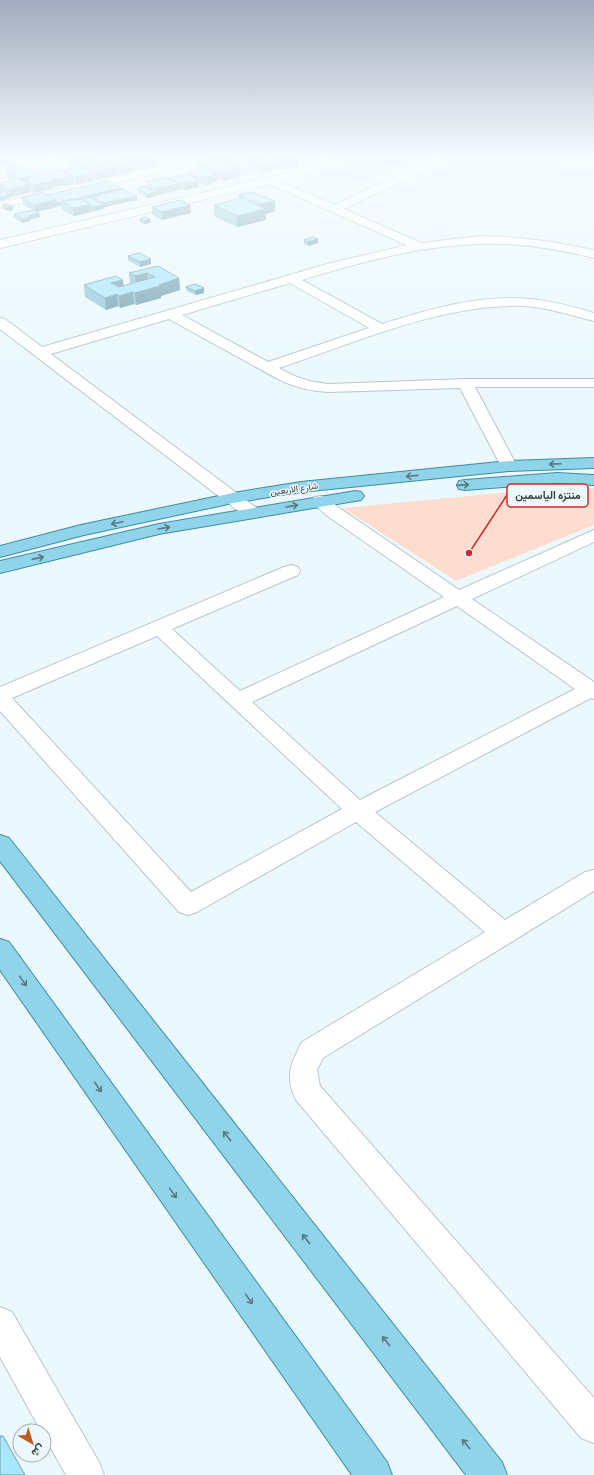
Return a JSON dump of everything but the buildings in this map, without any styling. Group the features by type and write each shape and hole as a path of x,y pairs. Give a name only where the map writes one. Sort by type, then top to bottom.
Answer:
{"main road":[{"name":"شارع الاربعين","path":"0,552 81,530 233,498 320,485 510,466 594,463"},
{"path":"0,567 158,530 320,501 402,489 557,478 594,480"},
{"path":"0,844 490,1475"},
{"path":"0,949 374,1475"}],"street":[{"path":"0,244 70,228"},
{"path":"376,228 421,247"},
{"path":"41,352 367,258 421,247 465,241 502,240 544,244 594,254"},
{"path":"292,279 380,329"},
{"path":"268,367 380,329 437,312 481,303 524,302 579,312 594,317"},
{"path":"579,312 594,303"},
{"path":"170,314 297,382 312,386 344,388 465,383 594,382"},
{"path":"0,322 252,513"},
{"path":"465,383 510,466"},
{"path":"0,698 188,905 358,811 592,690 332,511 320,501"},
{"path":"238,700 594,535"},
{"path":"0,695 291,571"},
{"path":"160,628 358,811 504,934"},
{"path":"594,879 312,1050 303,1070 306,1091 594,1425"},
{"path":"0,1324 86,1475"}],"shaded area":[{"path":"562,487 594,488 594,525 456,581 343,508"}],"place":[{"name":"منتزه الياسمين","path":"469,553"}]}
